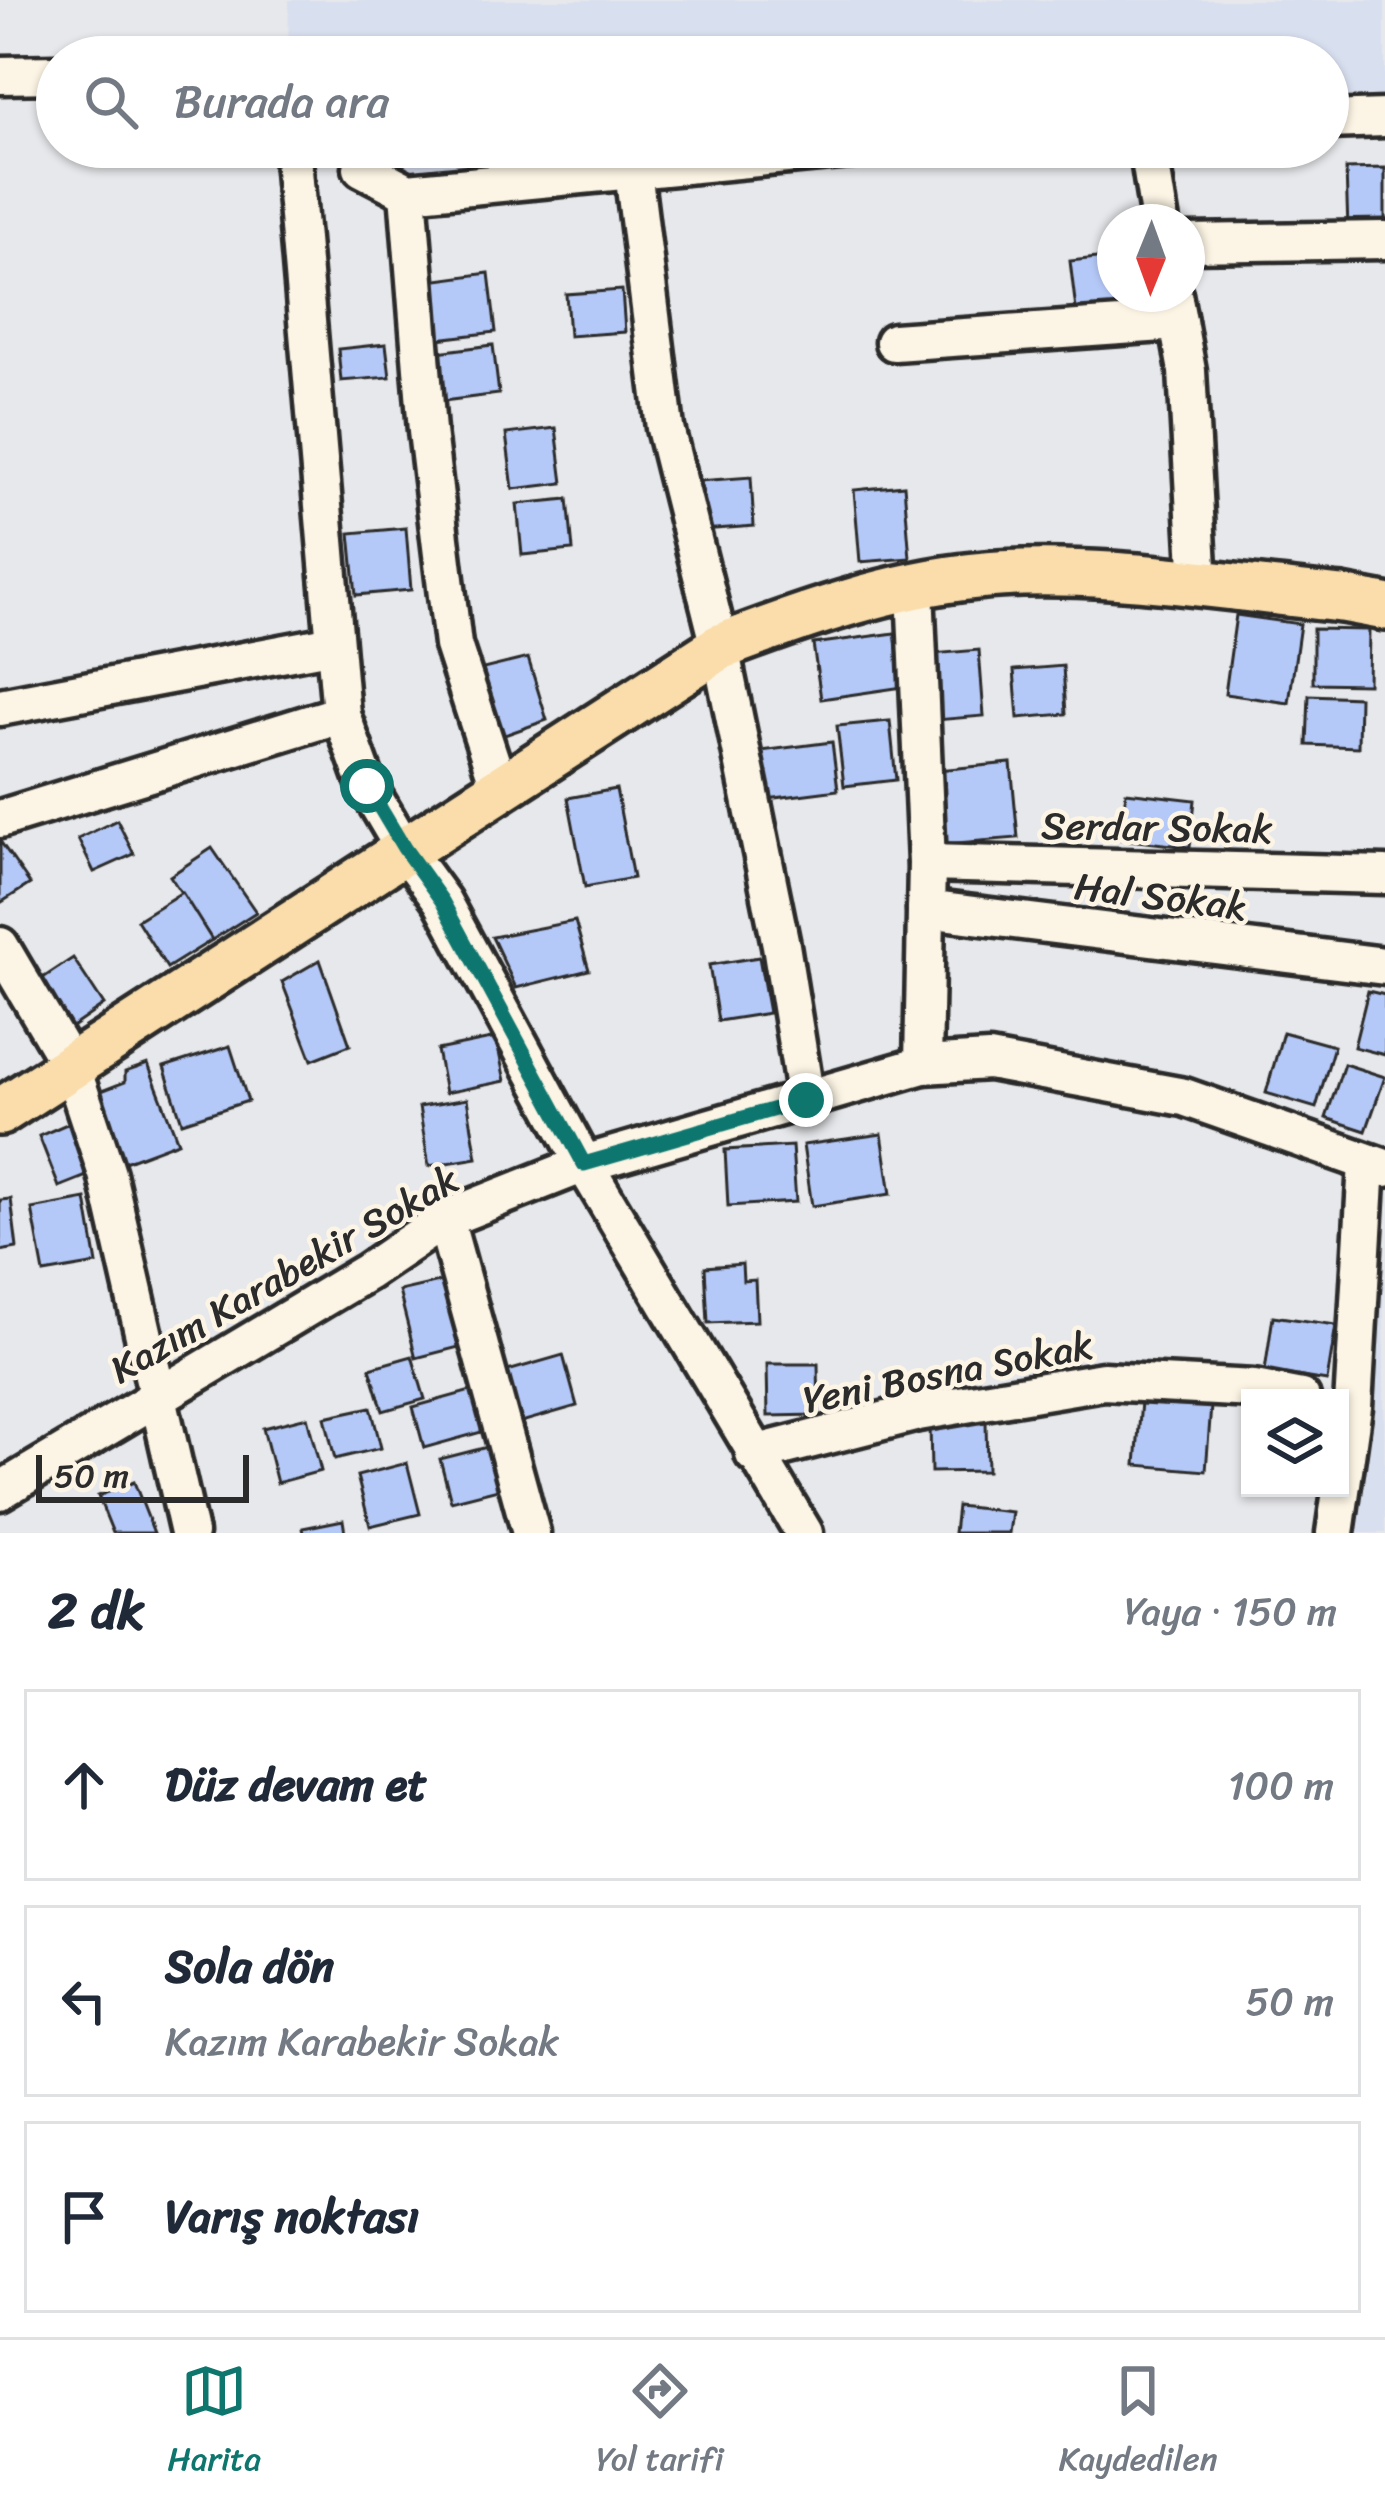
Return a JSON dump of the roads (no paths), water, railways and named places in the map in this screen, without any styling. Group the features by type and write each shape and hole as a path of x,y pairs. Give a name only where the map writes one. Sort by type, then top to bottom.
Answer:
{"main road":[{"path":"0,1112 720,647 815,611 973,576 1054,572 1342,599 1385,608"}],"street":[{"path":"0,75 36,74"},
{"path":"1349,119 1385,118"},
{"path":"294,168 341,714 367,786 442,901 584,1164 754,1454 790,1531"},
{"path":"362,168 408,192 663,168"},
{"path":"1151,168 1157,204"},
{"path":"633,171 665,428 720,647 781,945 806,1100"},
{"path":"408,192 427,431 453,645 500,789"},
{"path":"1205,243 1385,240"},
{"path":"894,342 1143,312"},
{"path":"1177,312 1186,371 1199,586"},
{"path":"915,589 927,863 922,1065"},
{"path":"0,707 334,644"},
{"path":"0,819 341,714"},
{"name":"Serdar Sokak","path":"927,863 1385,874"},
{"name":"Hal Sokak","path":"926,909 1385,966"},
{"path":"0,946 72,1068 107,1174 189,1533"},
{"name":"Kazım Karabekir Sokak","path":"0,1491 367,1272 445,1219 584,1164 922,1065 989,1061 1184,1096 1376,1165"},
{"path":"1348,1389 1376,1165"},
{"path":"445,1219 531,1533"},
{"name":"Yeni Bosna Sokak","path":"754,1454 919,1412 1102,1381 1254,1389"},
{"path":"1335,1533 1338,1497"}]}
